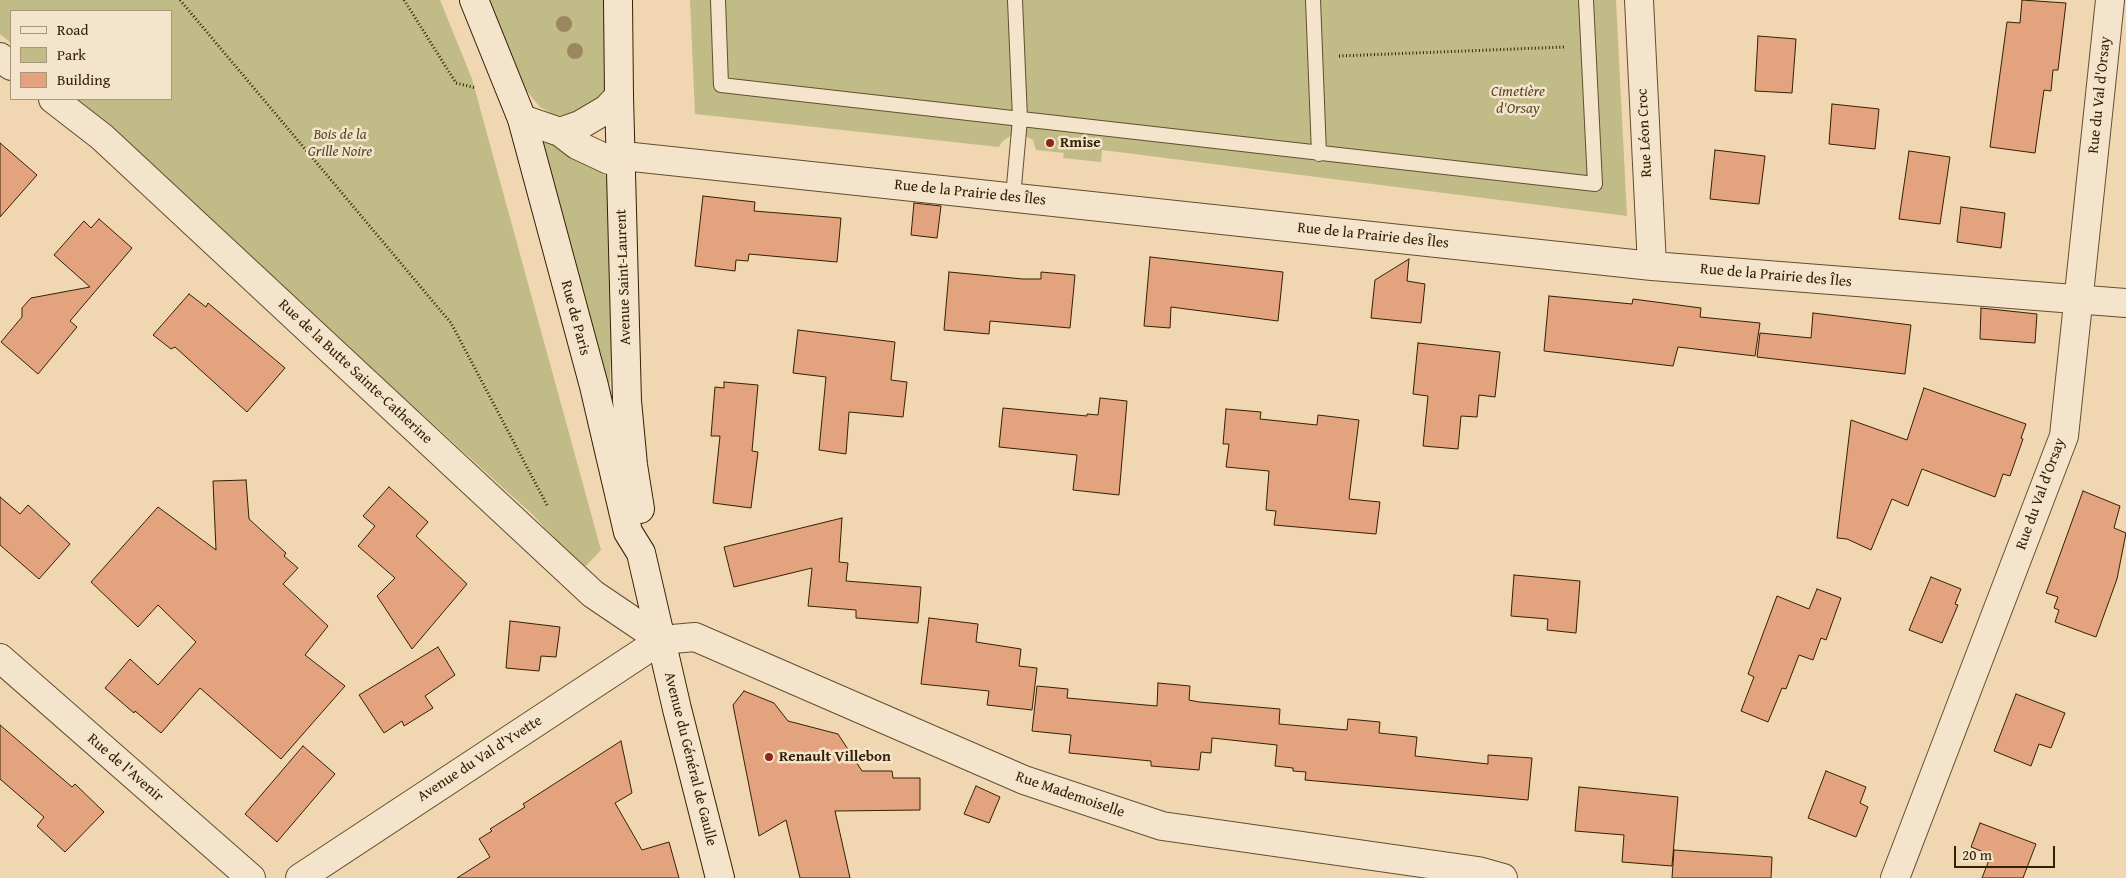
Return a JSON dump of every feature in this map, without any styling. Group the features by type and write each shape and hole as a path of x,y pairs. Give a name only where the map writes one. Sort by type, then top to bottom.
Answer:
{"street":[{"name":"Rue de Paris","path":"474,0 522,119 594,386 628,532 641,553 661,640"},
{"name":"Avenue Saint-Laurent","path":"618,0 620,159 628,401 633,465 642,524 641,553"},
{"name":"Rue Léon Croc","path":"1639,0 1652,266"},
{"name":"Rue du Val d'Orsay","path":"1895,878 2064,436 2110,0"},
{"path":"0,57 10,65"},
{"path":"560,132 580,124 607,109 619,96"},
{"name":"Rue de la Butte Sainte-Catherine","path":"54,100 102,137 593,594 661,640"},
{"name":"Rue de la Prairie des Îles","path":"522,119 560,132 576,145 609,160 633,157 1652,266 2126,303"},
{"name":"Rue Mademoiselle","path":"661,640 696,637 1024,780 1162,826 1468,870 1503,878"},
{"name":"Avenue du Val d'Yvette","path":"300,878 661,640"},
{"name":"Avenue du Général de Gaulle","path":"661,640 720,878"},
{"name":"Rue de l'Avenir","path":"0,658 251,878"}],"lane":[{"path":"718,0 721,85 1595,184 1586,0"},
{"path":"1013,197 1020,119 1015,0"},
{"path":"1313,0 1319,154"}],"path":[{"path":"180,0 451,322 552,516"},
{"path":"404,0 456,83 485,89"},
{"path":"1316,57 1588,46"}],"green space":[{"name":"Bois de la Grille Noire","path":"0,0 440,0 472,79 601,550 583,569 533,515 76,100 172,100 172,10 10,10 10,42 0,34"},
{"path":"490,0 606,0 609,85 599,103 584,113 556,116 540,107 526,90 516,72"},
{"name":"Cimetière d'Orsay","path":"690,0 1616,0 1627,216 1102,150 1101,162 1063,158 1064,153 1036,150 1033,140 1027,137 1010,136 999,147 695,114"},
{"path":"552,142 594,165 611,181 613,283 610,383 600,379 539,147 544,143"}],"building":[{"path":"2022,0 2066,3 2058,70 2053,70 2051,91 2044,90 2035,153 1990,147 2007,22 2020,23"},
{"path":"1758,36 1796,39 1792,93 1755,91"},
{"path":"1832,104 1879,109 1875,149 1829,144"},
{"path":"0,143 37,175 0,217"},
{"path":"1715,150 1765,156 1759,204 1710,199"},
{"path":"1909,151 1950,157 1940,224 1899,219"},
{"path":"703,196 755,202 754,211 841,218 837,262 749,254 748,261 736,260 735,271 695,266"},
{"path":"914,203 941,206 937,238 911,235"},
{"path":"1961,207 2005,213 2001,248 1957,242"},
{"path":"99,219 132,248 70,321 77,327 38,374 1,342 22,317 22,308 31,298 90,287 54,255 84,221 91,228"},
{"path":"1150,257 1283,272 1278,321 1171,307 1170,328 1144,326"},
{"path":"1409,259 1407,281 1425,284 1421,323 1371,318 1375,280"},
{"path":"949,272 1023,279 1041,279 1041,272 1075,275 1070,328 990,321 989,334 944,330"},
{"path":"189,294 206,307 208,303 285,368 247,412 175,347 171,349 153,335"},
{"path":"1549,296 1632,304 1633,299 1701,308 1700,317 1760,323 1755,356 1678,347 1673,366 1544,351"},
{"path":"1981,308 2037,314 2035,343 1980,339"},
{"path":"1813,313 1911,325 1905,374 1757,357 1760,333 1811,338"},
{"path":"798,330 895,342 891,380 907,382 903,417 849,412 846,454 819,450 826,377 793,373"},
{"path":"1418,343 1500,352 1495,397 1479,395 1477,417 1461,416 1458,449 1423,446 1428,396 1413,394"},
{"path":"724,382 758,385 752,451 758,452 751,508 713,503 720,436 711,436 715,387 724,388"},
{"path":"1924,388 2026,424 2021,438 2023,439 2010,476 2003,474 1995,497 1922,469 1908,506 1892,499 1871,550 1847,539 1837,538 1851,420 1907,440"},
{"path":"1100,398 1127,401 1119,495 1073,490 1077,455 999,447 1003,408 1087,416 1087,414 1098,415"},
{"path":"1226,409 1261,412 1260,419 1317,425 1318,415 1359,420 1349,499 1380,502 1376,534 1274,525 1276,511 1266,510 1269,471 1226,467 1229,444 1223,444"},
{"path":"246,480 249,519 286,553 284,556 298,568 283,584 328,626 305,655 345,686 281,759 200,688 161,733 105,688 130,659 158,685 196,642 158,605 138,627 91,582 158,507 216,550 213,481"},
{"path":"389,487 428,522 416,536 467,584 412,649 377,596 395,578 358,546 375,526 363,516"},
{"path":"2083,491 2120,506 2114,528 2126,533 2117,579 2096,637 2055,622 2059,610 2054,608 2058,597 2046,593"},
{"path":"0,497 20,514 28,505 70,544 39,579 0,545"},
{"path":"842,518 839,562 848,563 846,581 921,587 918,623 856,618 856,610 808,606 812,568 734,587 724,547"},
{"path":"1514,575 1580,581 1576,633 1547,630 1548,619 1511,616"},
{"path":"1931,577 1961,589 1955,604 1958,605 1942,643 1909,630"},
{"path":"1817,589 1841,598 1826,640 1821,638 1813,660 1799,655 1786,689 1782,688 1768,722 1741,711 1754,677 1748,674 1777,596 1809,609"},
{"path":"929,618 978,624 976,642 1021,649 1019,666 1037,668 1032,710 987,705 989,691 921,684"},
{"path":"510,621 560,627 556,657 541,656 539,671 506,668"},
{"path":"438,647 455,675 425,696 433,708 404,726 402,721 384,733 359,695"},
{"path":"1158,683 1190,686 1189,700 1280,709 1279,724 1347,730 1348,719 1380,722 1379,733 1417,737 1415,756 1488,764 1488,755 1532,758 1528,800 1305,780 1306,772 1275,766 1277,745 1212,738 1211,753 1201,752 1199,770 1151,766 1151,761 1069,753 1071,735 1032,731 1037,686 1068,689 1067,698 1157,706"},
{"path":"744,691 774,703 788,721 838,734 862,771 892,771 893,778 920,778 920,810 835,811 850,878 800,878 786,820 759,836 733,705"},
{"path":"2016,694 2065,713 2051,748 2039,744 2031,766 1994,751"},
{"path":"0,725 72,787 75,784 104,812 65,852 37,826 44,817 0,779"},
{"path":"621,741 632,793 615,803 642,850 669,842 679,878 457,878 490,857 479,839 492,831 490,829 525,807 523,804"},
{"path":"303,746 335,774 277,842 245,814"},
{"path":"1826,771 1866,787 1860,803 1868,807 1856,837 1808,818"},
{"path":"976,786 1000,797 989,823 964,814"},
{"path":"1579,787 1678,797 1672,866 1622,862 1624,835 1575,831"},
{"path":"1980,823 2036,844 2023,878 1982,878 1991,855 1971,847"},
{"path":"1674,850 1772,857 1771,878 1672,878"}],"place":[{"name":"Rmise","path":"1050,143"},
{"name":"Renault Villebon","path":"769,757"}]}
